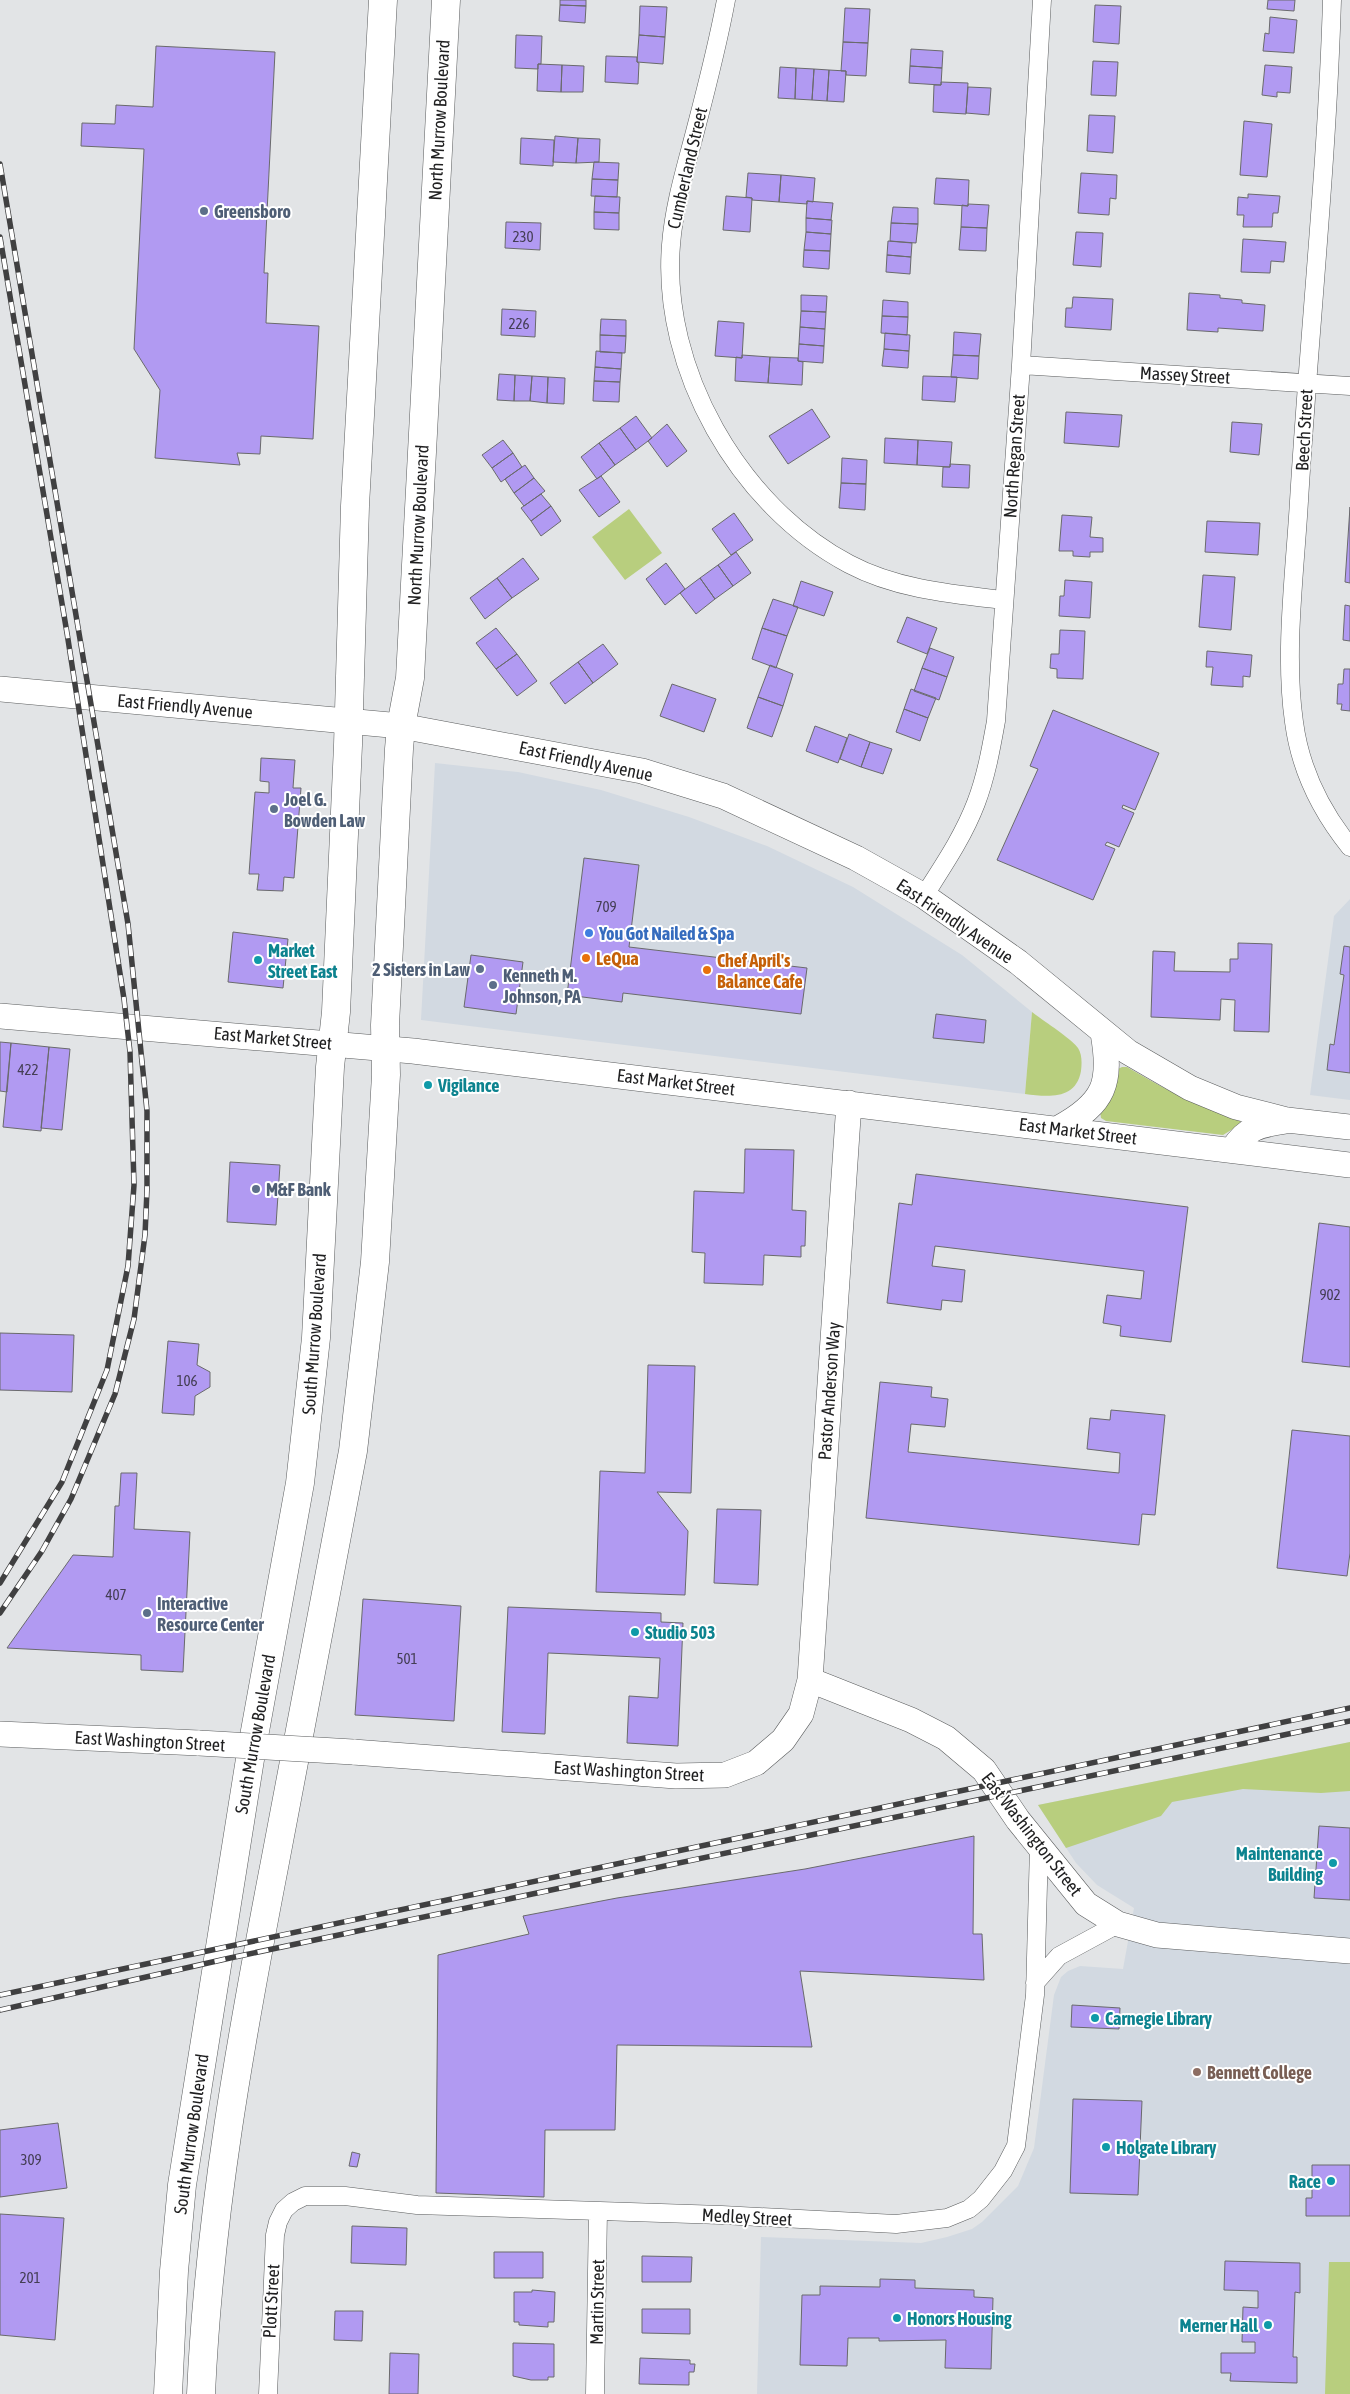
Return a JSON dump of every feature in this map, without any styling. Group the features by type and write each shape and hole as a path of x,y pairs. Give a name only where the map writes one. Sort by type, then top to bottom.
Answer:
{"main road":[{"path":"333,1044 336,1012 348,720 355,506 383,0"},
{"name":"North Murrow Boulevard","path":"385,1049 401,726 410,678 446,0"},
{"name":"East Friendly Avenue","path":"0,689 401,726 642,772 723,796 856,858 924,896 1018,962 1103,1033"},
{"name":"East Market Street","path":"0,1016 385,1049 1059,1128 1350,1165"},
{"path":"1103,1033 1128,1052 1190,1088 1236,1107 1287,1120 1350,1127"},
{"path":"1059,1128 1086,1112 1098,1098 1106,1077 1107,1056 1103,1033"},
{"name":"South Murrow Boulevard","path":"168,2394 182,2185 251,1753 300,1483 316,1338 326,1127 333,1044"},
{"name":"South Murrow Boulevard","path":"201,2394 208,2285 226,2132 249,2000 353,1451 374,1262 385,1049"},
{"name":"Pastor Anderson Way","path":"810,1680 849,1103"},
{"path":"1232,1150 1245,1133 1260,1126 1287,1120"},
{"name":"East Washington Street","path":"0,1734 353,1752 676,1776 724,1775 756,1763 782,1740 801,1714 810,1680 911,1720 946,1738 984,1770 1039,1847 1086,1904 1118,1924 1157,1934 1350,1951"}],"street":[{"name":"Cumberland Street","path":"726,0 675,211 670,248 672,293 680,343 691,378 711,425 738,466 774,508 817,544 849,564 883,578 935,592 1003,600"},
{"name":"North Regan Street","path":"924,896 963,833 986,770 999,695 1003,600 1021,365 1042,0"},
{"name":"Beech Street","path":"1332,0 1330,74 1306,383 1291,652 1294,722 1301,756 1318,800 1350,847"},
{"name":"Massey Street","path":"1021,365 1350,386"},
{"name":"Medley Street","path":"284,2210 304,2196 345,2196 417,2205 896,2224 948,2218 969,2208 981,2199 1003,2171 1016,2146 1035,1983 1039,1847"},
{"path":"1035,1983 1059,1956 1118,1924"},
{"name":"Plott Street","path":"268,2394 275,2234 284,2210"},
{"name":"Martin Street","path":"595,2394 598,2211"}],"shaded area":[{"path":"435,763 518,772 601,790 689,817 767,846 853,887 962,955 1032,1012 1025,1094 421,1020"},
{"path":"1350,899 1350,1100 1310,1095 1334,916"},
{"name":"Bennett College","path":"1350,1742 1350,2394 757,2394 761,2237 921,2243 972,2229 982,2222 1018,2186 1034,2148 1054,1995 1061,1977 1068,1971 1080,1966 1123,1969 1134,1908 1097,1885 1076,1863 1038,1805"}],"green space":[{"path":"629,509 662,553 625,580 592,537"},
{"path":"1032,1012 1075,1044 1079,1050 1081,1071 1078,1080 1067,1092 1052,1096 1025,1094"},
{"path":"1127,1067 1196,1103 1240,1120 1241,1124 1223,1135 1106,1121 1101,1118 1100,1111 1118,1069"},
{"path":"1350,1742 1350,1791 1321,1793 1243,1789 1172,1802 1161,1816 1066,1848 1038,1805"},
{"path":"1329,2262 1350,2262 1350,2394 1325,2394"}],"building":[{"path":"560,0 586,0 586,6 560,5"},
{"path":"1268,0 1295,0 1294,11 1267,9"},
{"path":"560,5 586,6 585,23 559,21"},
{"path":"1095,5 1121,6 1119,44 1093,42"},
{"path":"640,6 667,7 665,37 639,35"},
{"path":"845,8 870,9 868,43 843,42"},
{"path":"1270,17 1297,20 1294,53 1263,51 1265,33 1269,34"},
{"path":"516,35 542,36 541,64 538,64 538,69 515,68"},
{"path":"639,35 665,37 663,64 637,62"},
{"path":"843,42 868,43 866,76 846,75 846,71 841,71"},
{"name":"Greensboro","path":"156,46 275,52 264,273 268,273 266,323 319,326 313,439 261,436 260,454 237,453 240,465 155,458 160,390 134,349 144,149 81,146 82,123 115,124 116,105 153,107"},
{"path":"911,49 943,51 942,68 910,66"},
{"path":"606,56 637,57 637,62 639,63 638,84 605,82"},
{"path":"1093,61 1118,62 1116,96 1091,95"},
{"path":"538,64 562,65 561,92 537,91"},
{"path":"562,65 584,66 583,92 561,92"},
{"path":"1265,65 1292,67 1290,93 1277,92 1277,97 1262,95"},
{"path":"910,66 942,68 941,85 909,83"},
{"path":"780,67 796,68 795,99 778,98"},
{"path":"796,68 814,69 812,100 795,99"},
{"path":"814,69 829,70 827,101 812,100"},
{"path":"829,70 846,71 844,102 827,101"},
{"path":"941,82 968,83 966,114 933,112 934,85 941,85"},
{"path":"968,87 991,88 989,115 966,113"},
{"path":"1089,115 1115,116 1113,153 1087,151"},
{"path":"1244,121 1272,124 1267,177 1240,175"},
{"path":"555,136 578,138 576,163 553,162"},
{"path":"521,138 554,140 553,166 520,164"},
{"path":"578,138 600,139 599,162 576,163"},
{"path":"594,162 619,163 618,180 592,179"},
{"path":"748,173 781,175 779,202 752,200 752,198 746,197"},
{"path":"1081,173 1117,175 1116,199 1110,198 1109,215 1078,213"},
{"path":"781,175 815,178 813,202 807,201 807,204 779,202"},
{"path":"936,178 969,180 968,206 934,204"},
{"path":"592,179 618,180 617,197 591,196"},
{"path":"1248,194 1280,196 1278,213 1273,213 1272,227 1243,227 1244,215 1237,215 1238,197 1248,198"},
{"path":"595,196 620,197 619,213 594,212"},
{"path":"726,196 752,198 750,232 723,230"},
{"path":"807,201 833,203 831,220 806,218"},
{"path":"968,204 989,205 987,228 961,227 962,205 968,206"},
{"path":"893,207 918,208 918,224 891,223"},
{"path":"594,212 619,213 619,230 594,229"},
{"path":"806,218 832,220 831,234 806,232"},
{"path":"506,222 541,223 540,250 505,248"},
{"path":"891,223 918,224 916,243 890,241"},
{"path":"961,227 987,228 986,251 959,250"},
{"path":"806,232 831,234 830,251 804,250"},
{"path":"1076,232 1103,233 1101,267 1073,265"},
{"path":"1243,239 1286,242 1284,262 1271,261 1270,273 1241,272"},
{"path":"888,241 912,243 911,257 887,255"},
{"path":"804,250 830,251 829,269 803,267"},
{"path":"887,255 911,257 910,274 886,272"},
{"path":"1189,293 1220,295 1220,298 1242,300 1242,303 1265,305 1263,331 1218,328 1218,332 1187,330"},
{"path":"801,295 827,296 826,312 801,311"},
{"path":"1073,297 1113,299 1111,330 1065,327 1066,308 1072,308"},
{"path":"883,300 908,302 908,317 882,316"},
{"path":"502,309 536,311 535,337 501,335"},
{"path":"801,311 826,312 825,329 800,327"},
{"path":"882,316 908,317 907,335 881,333"},
{"path":"601,319 626,320 626,336 600,335"},
{"path":"718,321 744,323 742,358 715,356"},
{"path":"800,327 825,329 824,346 799,344"},
{"path":"954,332 981,334 979,356 953,355"},
{"path":"885,333 910,335 909,351 884,349"},
{"path":"600,335 626,336 625,353 600,352"},
{"path":"799,344 824,346 823,363 798,361"},
{"path":"884,349 909,351 908,368 882,366"},
{"path":"596,351 622,353 621,369 595,367"},
{"path":"742,355 770,357 768,383 735,381 736,357 742,358"},
{"path":"953,355 979,356 978,379 951,377"},
{"path":"770,357 798,358 798,361 803,362 802,385 768,383"},
{"path":"595,367 621,369 620,382 594,381"},
{"path":"499,374 515,375 514,401 497,400"},
{"path":"515,375 532,376 530,401 514,401"},
{"path":"532,376 548,377 547,403 530,401"},
{"path":"923,376 957,377 955,402 922,400"},
{"path":"548,377 565,378 564,404 547,403"},
{"path":"594,381 620,382 619,402 593,401"},
{"path":"812,409 830,437 788,464 769,436"},
{"path":"1066,412 1122,415 1119,447 1064,443"},
{"path":"636,416 652,438 636,450 620,428"},
{"path":"1232,422 1262,424 1259,455 1230,452"},
{"path":"667,424 687,451 667,467 648,441"},
{"path":"620,428 636,450 615,465 599,443"},
{"path":"885,438 918,440 917,465 884,463"},
{"path":"503,440 513,453 492,468 482,455"},
{"path":"918,440 952,442 950,467 917,465"},
{"path":"599,443 615,465 597,479 581,457"},
{"path":"513,453 522,467 501,482 492,468"},
{"path":"842,458 867,460 866,484 841,483"},
{"path":"950,464 970,465 969,488 942,487 943,467 950,467"},
{"path":"525,465 534,478 514,493 505,479"},
{"path":"601,476 620,502 599,517 579,490"},
{"path":"534,478 545,491 524,506 514,493"},
{"path":"841,483 866,484 865,510 839,508"},
{"path":"541,494 551,506 531,521 521,508"},
{"path":"551,506 561,521 541,536 531,521"},
{"path":"1350,507 1350,583 1345,582"},
{"path":"734,513 753,540 731,555 712,529"},
{"path":"1062,515 1092,517 1090,537 1103,538 1103,552 1090,552 1090,557 1073,556 1073,551 1059,551"},
{"path":"1207,521 1260,523 1258,555 1205,552"},
{"path":"736,552 751,573 733,586 718,565"},
{"path":"523,558 539,579 512,598 497,578"},
{"path":"666,563 685,589 665,605 646,579"},
{"path":"718,565 733,586 715,599 700,578"},
{"path":"1203,575 1235,577 1231,630 1199,627"},
{"path":"497,578 512,598 485,619 470,598"},
{"path":"700,578 715,599 696,614 680,593"},
{"path":"1065,580 1092,582 1090,618 1059,616 1060,596 1064,596"},
{"path":"801,581 833,592 824,616 793,606"},
{"path":"773,599 798,607 787,636 762,628"},
{"path":"1345,605 1350,606 1350,641 1343,640"},
{"path":"907,617 937,628 927,654 897,642"},
{"path":"496,628 517,654 496,669 476,643"},
{"path":"762,628 787,636 776,668 752,659"},
{"path":"1060,630 1085,631 1083,679 1057,678 1057,669 1050,668 1051,654 1059,654"},
{"path":"603,644 618,664 593,683 578,662"},
{"path":"930,648 954,657 947,677 922,668"},
{"path":"1207,651 1252,655 1250,677 1243,676 1243,687 1211,685 1213,667 1206,667"},
{"path":"517,654 537,681 517,696 496,669"},
{"path":"578,662 593,683 565,704 550,683"},
{"path":"770,665 793,674 783,706 758,697"},
{"path":"922,668 947,677 939,700 914,691"},
{"path":"1344,669 1350,669 1350,711 1341,710 1342,704 1337,704 1338,684 1343,684"},
{"path":"672,684 716,699 704,732 660,716"},
{"path":"911,689 936,698 928,718 904,709"},
{"path":"758,697 783,706 772,737 747,728"},
{"path":"904,709 928,718 920,741 896,732"},
{"path":"1053,710 1159,753 1135,810 1123,805 1122,808 1134,813 1119,847 1107,842 1105,845 1115,849 1093,900 997,860 1038,769 1030,766"},
{"path":"815,726 847,738 838,763 806,751"},
{"path":"849,734 870,742 861,767 840,759"},
{"path":"870,742 892,749 883,774 861,767"},
{"path":"261,758 295,760 293,788 301,788 294,878 284,877 283,891 257,890 259,874 249,874 255,792 269,793 269,782 260,781"},
{"path":"584,858 639,865 629,947 807,968 801,1014 623,993 622,1002 567,995"},
{"name":"Market Street East","path":"233,932 288,939 283,988 228,982"},
{"path":"1238,943 1272,944 1269,1032 1234,1031 1235,1000 1221,999 1220,1020 1151,1017 1153,951 1175,952 1174,971 1230,972 1230,959 1238,959"},
{"path":"1344,946 1350,947 1350,1073 1327,1070 1330,1044 1334,1045 1344,975 1340,974"},
{"path":"471,955 523,962 516,1014 464,1007"},
{"path":"936,1014 986,1020 984,1043 933,1038"},
{"path":"0,1042 11,1043 7,1092 0,1091"},
{"path":"11,1043 49,1047 41,1131 3,1127"},
{"path":"49,1047 70,1049 62,1130 41,1128"},
{"path":"745,1149 794,1150 792,1210 806,1211 805,1246 801,1246 801,1257 764,1255 763,1285 704,1283 705,1253 692,1252 694,1191 744,1193"},
{"path":"230,1162 280,1165 276,1225 227,1222"},
{"path":"916,1174 1188,1207 1171,1342 1120,1336 1121,1326 1103,1323 1107,1295 1141,1299 1144,1271 935,1246 932,1266 965,1270 962,1302 942,1300 941,1310 887,1303 899,1203 912,1205"},
{"path":"1319,1223 1350,1227 1350,1367 1302,1362"},
{"path":"0,1333 74,1335 72,1392 0,1390"},
{"path":"168,1341 199,1344 197,1365 210,1372 210,1387 195,1396 194,1415 162,1413"},
{"path":"648,1365 695,1366 691,1493 657,1492 688,1531 685,1595 596,1592 600,1471 645,1473"},
{"path":"880,1382 932,1387 931,1397 948,1399 945,1427 911,1424 908,1452 1119,1473 1120,1453 1087,1449 1090,1418 1110,1420 1111,1410 1165,1415 1155,1515 1142,1514 1139,1545 866,1518"},
{"path":"1292,1430 1350,1436 1350,1553 1347,1576 1277,1568"},
{"path":"121,1473 137,1473 134,1529 190,1532 183,1672 141,1670 141,1655 7,1648 73,1555 113,1557 115,1506 119,1506"},
{"path":"717,1509 761,1510 758,1585 714,1583"},
{"path":"363,1599 461,1606 454,1721 355,1715"},
{"path":"508,1607 661,1613 661,1622 683,1623 678,1746 627,1743 629,1696 658,1698 660,1658 548,1653 545,1734 502,1732"},
{"name":"Maintenance Building","path":"1319,1826 1350,1828 1350,1900 1314,1898"},
{"path":"974,1836 973,1934 982,1934 984,1980 800,1971 812,2047 617,2045 615,2130 545,2130 544,2197 436,2193 438,1955 529,1934 523,1916 617,1898 805,1869"},
{"name":"Carnegie Library","path":"1072,2005 1120,2008 1119,2029 1071,2027"},
{"name":"Holgate Library","path":"1073,2099 1142,2101 1138,2195 1070,2193"},
{"path":"58,2123 67,2188 0,2197 0,2130"},
{"path":"352,2152 360,2154 357,2167 349,2166"},
{"name":"Race","path":"1312,2165 1350,2165 1350,2216 1306,2216 1306,2198 1312,2198"},
{"path":"0,2214 64,2218 55,2340 0,2335"},
{"path":"352,2226 407,2228 406,2265 351,2263"},
{"path":"494,2252 543,2252 543,2278 494,2278"},
{"path":"642,2256 692,2257 691,2282 642,2282"},
{"name":"Merner Hall","path":"1225,2261 1300,2263 1300,2293 1295,2292 1293,2357 1297,2357 1297,2383 1230,2381 1231,2373 1221,2373 1221,2353 1255,2353 1255,2342 1242,2342 1243,2307 1258,2308 1258,2291 1224,2290"},
{"name":"Honors Housing","path":"880,2279 915,2280 915,2288 974,2290 974,2297 993,2298 991,2369 945,2368 946,2340 879,2341 879,2338 848,2338 847,2366 800,2365 802,2295 820,2295 820,2286 880,2287"},
{"path":"532,2290 555,2292 554,2322 548,2322 548,2327 519,2325 519,2322 514,2322 514,2292 532,2292"},
{"path":"642,2309 690,2309 690,2334 642,2333"},
{"path":"335,2311 363,2311 362,2341 334,2340"},
{"path":"513,2343 554,2344 554,2377 548,2377 548,2380 531,2380 513,2376"},
{"path":"390,2353 419,2354 418,2394 389,2394"},
{"path":"640,2358 690,2360 690,2364 695,2364 694,2372 689,2372 689,2385 639,2384"}],"railway":[{"path":"0,164 128,924 147,1111 145,1235 134,1319 115,1394 71,1499 42,1551 0,1613"},
{"path":"0,237 67,633 124,999 130,1052 134,1185 128,1266 107,1370 62,1482 0,1583"},
{"path":"0,1995 1350,1708"},
{"path":"0,2010 230,1958 1350,1721"}],"place":[{"name":"Greensboro","path":"204,211"},
{"name":"Joel G. Bowden Law","path":"274,809"},
{"name":"You Got Nailed & Spa","path":"589,933"},
{"name":"LeQua","path":"586,958"},
{"name":"Market Street East","path":"258,960"},
{"name":"2 Sisters in Law","path":"480,969"},
{"name":"Chef April's Balance Cafe","path":"707,970"},
{"name":"Kenneth M. Johnson, PA","path":"493,985"},
{"name":"Vigilance","path":"428,1085"},
{"name":"M&F Bank","path":"256,1189"},
{"name":"Interactive Resource Center","path":"147,1613"},
{"name":"Studio 503","path":"635,1632"},
{"name":"Maintenance Building","path":"1333,1863"},
{"name":"Carnegie Library","path":"1095,2018"},
{"name":"Bennett College","path":"1197,2072"},
{"name":"Holgate Library","path":"1106,2147"},
{"name":"Race","path":"1331,2181"},
{"name":"Honors Housing","path":"897,2318"},
{"name":"Merner Hall","path":"1268,2325"}]}
